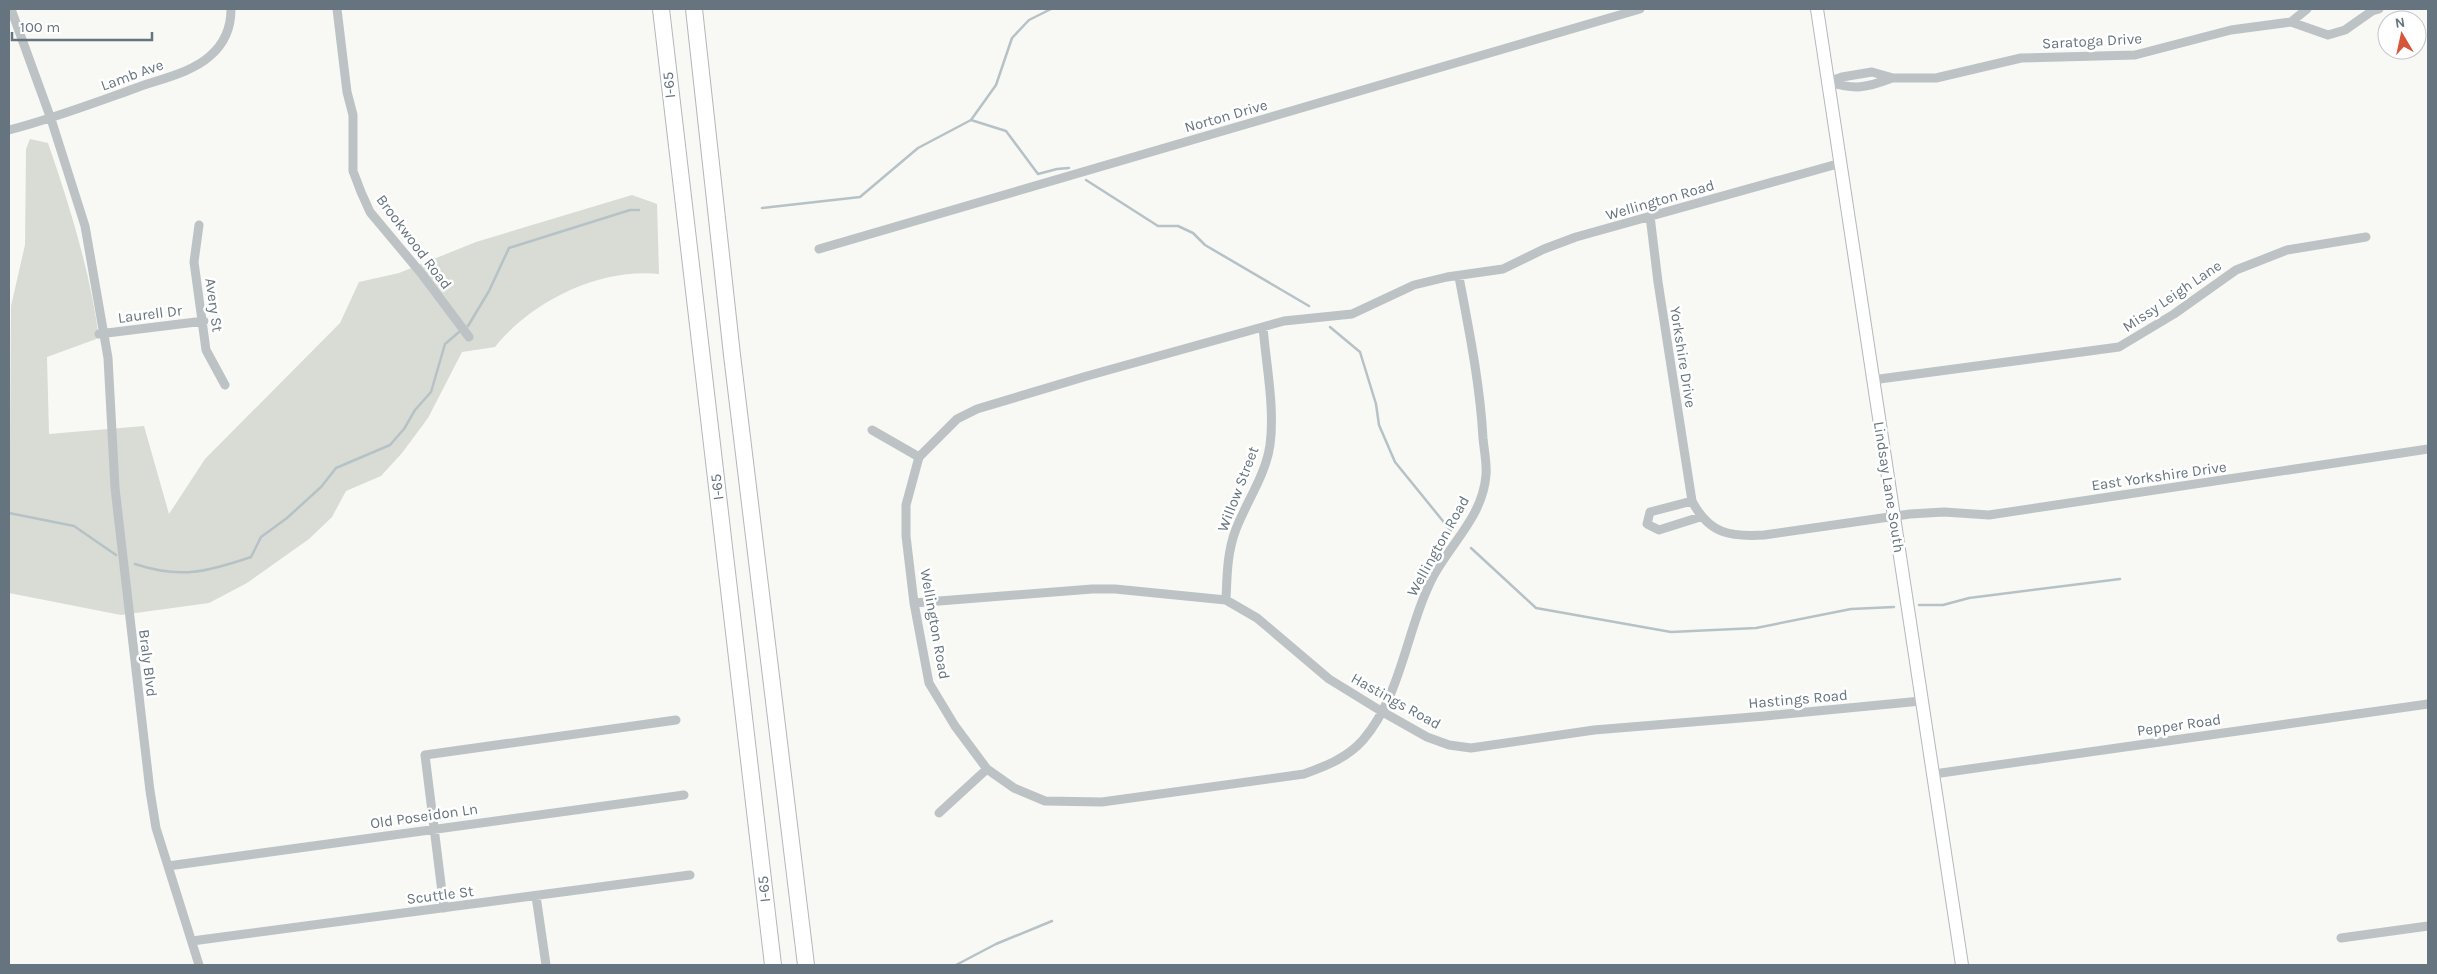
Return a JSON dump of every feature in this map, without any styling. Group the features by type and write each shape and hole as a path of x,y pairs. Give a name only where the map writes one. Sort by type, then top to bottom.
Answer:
{"highway":[{"name":"I-65","path":"661,9 773,965"},
{"path":"694,9 732,355 806,965"}],"street":[{"path":"11,9 51,119"},
{"name":"Lamb Ave","path":"9,130 51,119 186,70 209,57 222,43 231,22 231,9"},
{"name":"Brookwood Road","path":"337,9 348,92 353,115 353,171 361,192 370,212 421,273 469,337"},
{"name":"Norton Drive","path":"819,249 1640,9"},
{"name":"Lindsay Lane South","path":"1818,9 1872,380 1962,965"},
{"path":"2291,22 2307,9"},
{"name":"Saratoga Drive","path":"1828,82 1842,77 1872,72 1892,78 1936,78 2021,58 2135,55 2231,30 2291,22 2328,34 2345,30 2373,9"},
{"name":"Braly Blvd","path":"51,119 85,226 101,334 108,358 115,488 154,819 200,965"},
{"name":"Wellington Road","path":"1459,277 1482,419 1486,475 1478,508 1430,584 1412,627 1396,682 1363,740 1346,755 1326,766 1304,774 1102,802 1045,801 1014,788 987,770 955,726 929,683 914,603 906,536 906,505 919,457 957,419 977,409 1263,327 1306,318 1352,314 1414,285 1447,277 1459,277 1503,269 1544,248 1650,216 1841,163"},
{"name":"Yorkshire Drive","path":"1650,216 1659,291 1692,501 1700,517 1720,532 1742,536 1764,536 1893,516"},
{"name":"Avery St","path":"199,225 194,262 204,321 206,350 225,385"},
{"name":"Missy Leigh Lane","path":"1872,380 2119,347 2174,314 2236,270 2287,250 2366,237"},
{"name":"Laurell Dr","path":"101,334 204,321"},
{"name":"Willow Street","path":"1226,600 1227,565 1235,530 1263,468 1270,446 1271,422 1263,327"},
{"path":"872,430 919,457"},
{"name":"East Yorkshire Drive","path":"1893,516 1944,512 1989,515 2428,449"},
{"path":"1692,501 1650,512 1647,524 1659,530 1700,517"},
{"name":"Hastings Road","path":"914,603 1092,589 1115,589 1226,600 1257,618 1330,679 1381,711 1434,740 1448,745 1482,748 1594,730 1921,701"},
{"name":"Pepper Road","path":"1934,774 2428,704"},
{"path":"444,908 425,755 676,720"},
{"path":"938,813 987,770"},
{"name":"Old Poseidon Ln","path":"168,866 684,795"},
{"name":"Scuttle St","path":"192,941 690,875"},
{"path":"536,896 546,965"},
{"path":"2341,938 2428,926"}],"shaded area":[{"path":"30,139 48,143 78,239 90,288 99,338 47,357 49,434 144,426 169,514 205,459 340,323 359,282 399,273 476,242 632,195 657,204 659,274 613,276 590,282 547,302 528,315 510,330 495,347 462,352 428,418 402,453 381,476 346,491 332,517 309,539 247,583 209,603 121,615 9,593 11,306 25,245 26,149"}],"waterway":[{"path":"762,208 860,197 918,148 971,120 996,85 1012,38 1029,20 1051,9"},
{"path":"971,120 1006,131 1038,174 1069,168"},
{"path":"1086,180 1158,226 1178,226 1193,233 1205,245 1309,306"},
{"path":"468,326 489,291 509,248 630,210 639,210"},
{"path":"1330,327 1360,352 1376,404 1379,425 1395,462 1451,531"},
{"path":"135,564 151,569 193,572 221,567 251,557 261,537 287,518 321,487 336,468 390,445 404,429 415,410 431,392 445,344 459,332"},
{"path":"9,513 74,526 116,555"},
{"path":"1471,548 1536,608 1671,632 1756,628 1851,609 1894,607"},
{"path":"1919,605 1943,605 1969,598 2120,579"},
{"path":"956,965 996,944 1052,921"}]}
